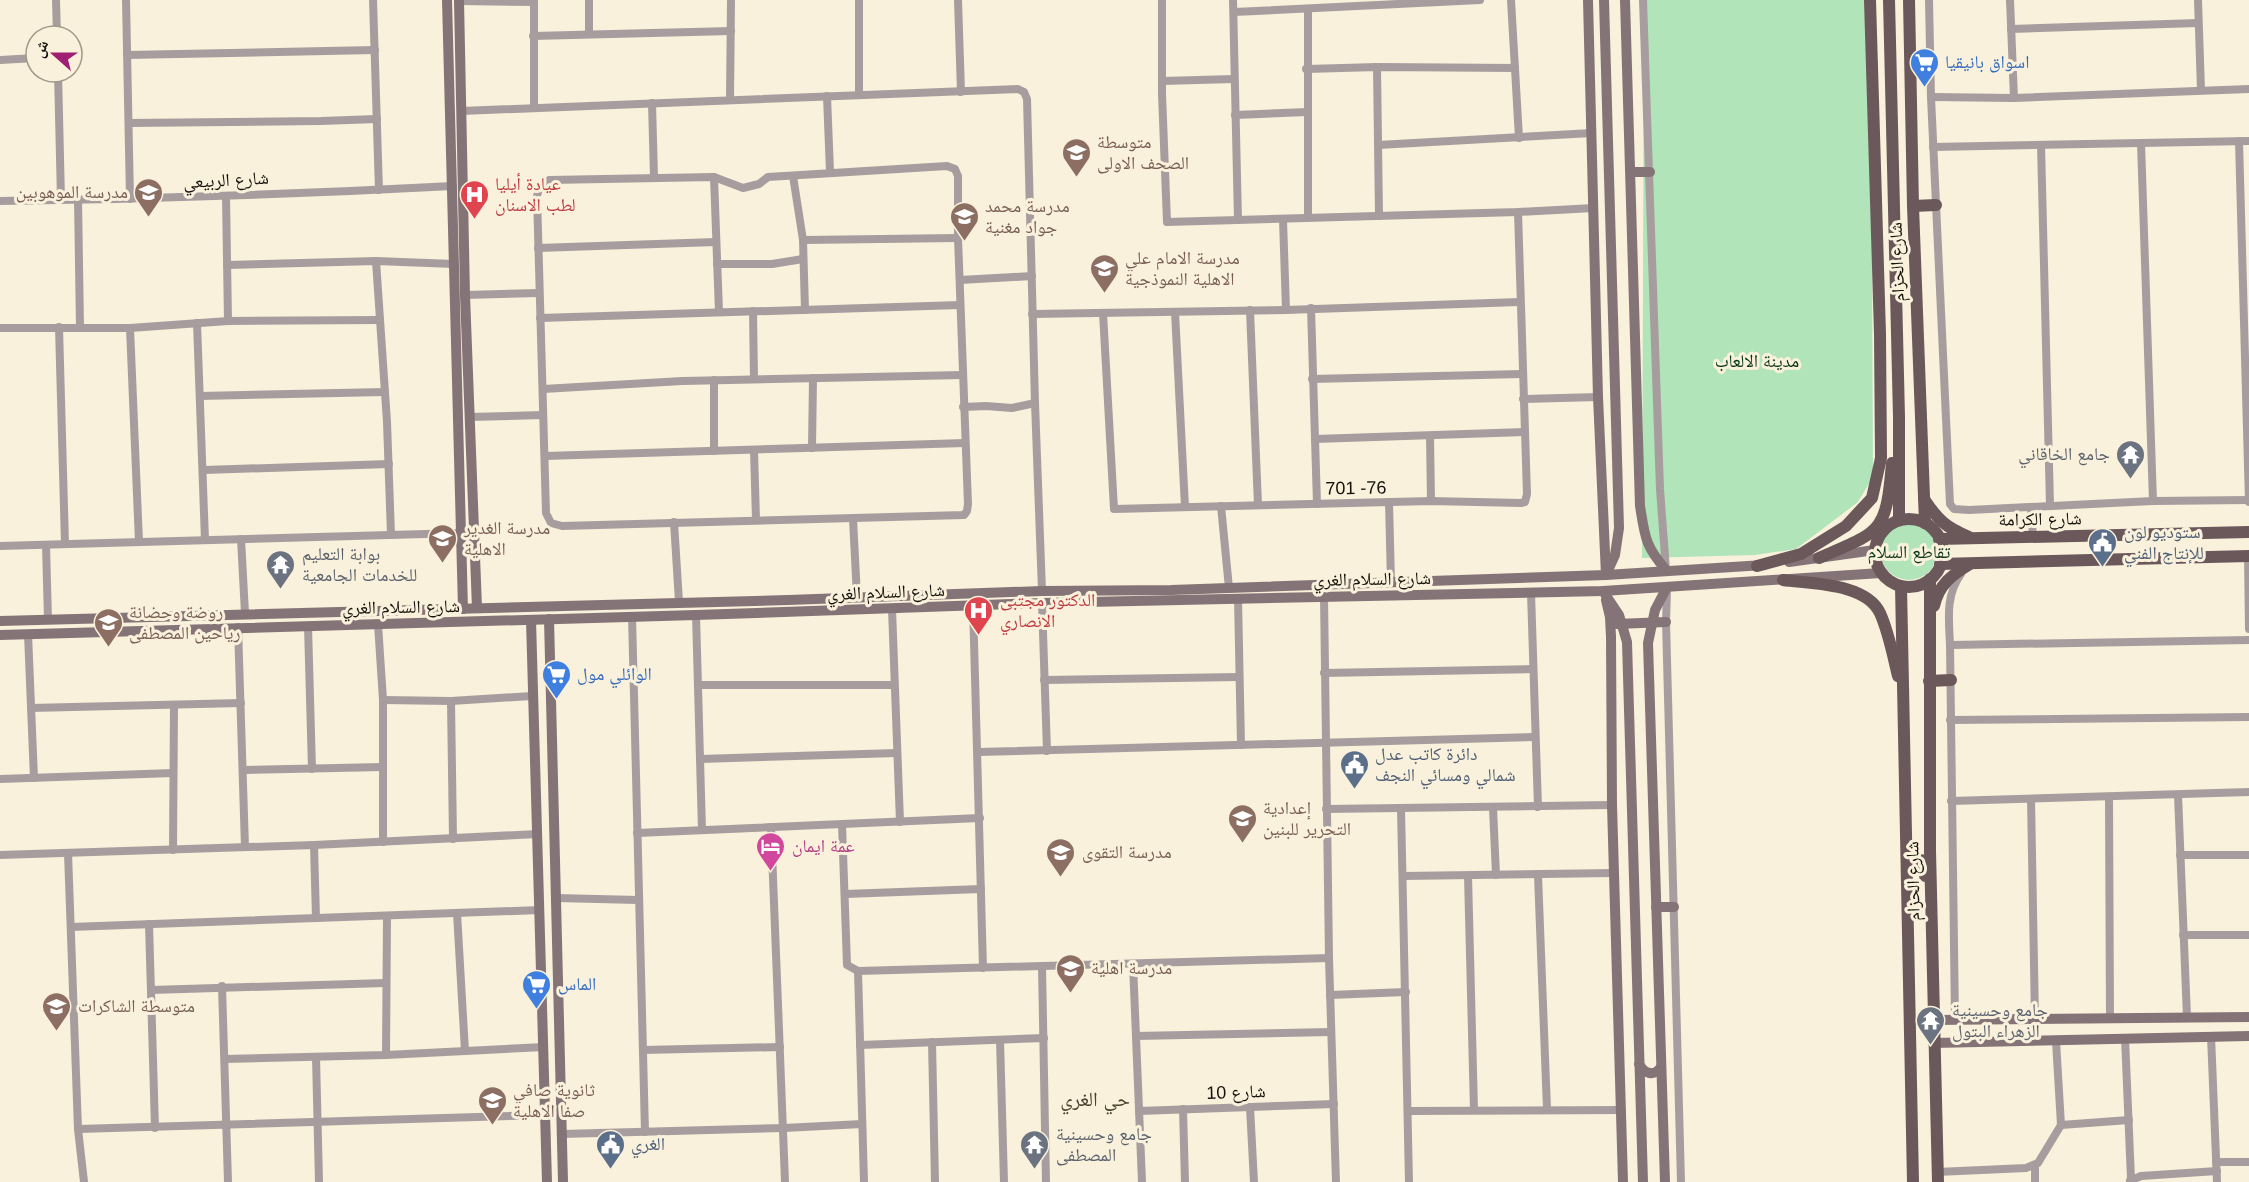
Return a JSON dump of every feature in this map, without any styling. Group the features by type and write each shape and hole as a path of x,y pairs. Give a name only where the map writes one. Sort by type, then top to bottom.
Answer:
{"main road":[{"path":"1757,566 1801,554 1846,526 1872,498 1881,458 1880,334 1870,0"},
{"path":"1889,2 1893,9 1899,12 1905,10 1909,3"},
{"name":"شارع الحزام","path":"1889,2 1899,417 1899,520"},
{"name":"شارع الحزام","path":"1909,3 1913,206 1925,523"},
{"path":"1889,44 1899,36 1905,37 1910,42"},
{"path":"1913,206 1936,205"},
{"path":"1877,252 1894,235"},
{"path":"1818,558 1863,539 1875,531 1883,518 1899,417"},
{"path":"1924,499 1943,524 1973,538"},
{"path":"1908,519 1925,523 1940,539 1942,556 1940,564 1930,579 1917,586 1901,586 1887,579 1876,562 1875,550 1882,531 1899,520 1908,519"},
{"name":"شارع الكرامة","path":"1940,539 2249,532"},
{"path":"1940,564 2248,556"},
{"path":"1929,625 1940,589 1950,577 1969,564"},
{"name":"شارع الحزام","path":"1930,579 1931,906 1938,1177"},
{"path":"1783,580 1845,589 1867,597 1879,611 1903,693"},
{"name":"شارع الحزام","path":"1901,586 1913,1182"},
{"path":"1929,681 1951,680"},
{"path":"1907,874 1911,862 1921,860 1924,864 1925,886 1931,906"}],"street":[{"path":"56,0 57,24"},
{"path":"126,0 130,199"},
{"path":"373,0 380,190"},
{"path":"455,0 534,1 534,108"},
{"path":"455,0 461,111 453,186 463,609"},
{"path":"455,0 457,150 477,608"},
{"path":"588,0 589,34"},
{"path":"730,100 731,0"},
{"path":"859,0 859,95"},
{"path":"958,0 961,92"},
{"path":"1162,0 1162,81 1167,222 1594,208"},
{"path":"1233,0 1238,220"},
{"path":"1233,12 1308,10 1417,1 1480,0"},
{"path":"1512,0 1519,138"},
{"path":"1588,0 1598,397 1606,575"},
{"path":"1604,0 1619,528 1615,555 1606,575"},
{"path":"1625,0 1640,506 1646,543 1651,553 1666,570"},
{"path":"1643,0 1660,489 1666,570"},
{"path":"1929,0 1933,147 1950,504 1954,509 2152,501 2249,501 2239,141"},
{"path":"2010,0 2014,98"},
{"path":"2198,0 2201,90"},
{"path":"1308,10 1306,69 1308,218"},
{"path":"2011,29 2198,23"},
{"path":"534,36 730,31"},
{"path":"127,55 375,50"},
{"path":"0,60 24,58"},
{"path":"1377,67 1379,216"},
{"path":"1306,69 1515,68"},
{"path":"1162,81 1234,79"},
{"path":"58,84 62,200"},
{"path":"461,111 1018,89 1024,92 1027,99 1042,591"},
{"path":"1931,97 2014,98 2249,89"},
{"path":"826,96 830,172"},
{"path":"652,103 654,177"},
{"path":"1235,115 1307,112"},
{"path":"129,123 321,122 377,119"},
{"path":"1378,145 1592,133"},
{"path":"1933,147 2249,141"},
{"path":"2141,143 2152,501"},
{"path":"2041,145 2050,505"},
{"path":"947,166 955,169 958,176 967,511 964,515 853,519 562,526 551,523 546,513 537,196 540,185 549,180 714,177 744,188 759,184 768,177 793,176 947,166"},
{"path":"1630,172 1650,172"},
{"path":"1593,174 1608,173"},
{"path":"793,176 803,240 805,310"},
{"path":"714,177 719,312"},
{"name":"شارع الربيعي","path":"0,201 226,197 453,186"},
{"path":"226,197 228,321"},
{"path":"78,200 80,327"},
{"path":"1315,439 1525,432 1519,302 1518,212"},
{"path":"1283,219 1286,310"},
{"path":"803,240 958,238"},
{"path":"538,248 716,242"},
{"path":"717,264 772,264 803,259"},
{"path":"227,265 376,261 454,264"},
{"path":"376,261 385,392 391,535"},
{"path":"960,280 1032,276"},
{"path":"465,294 539,293"},
{"path":"1032,314 1286,310 1519,302"},
{"path":"540,318 960,305"},
{"path":"1311,308 1317,504"},
{"path":"1250,310 1258,506"},
{"path":"753,311 754,379"},
{"path":"1175,312 1185,507"},
{"name":"701 -76","path":"1103,313 1114,509 1431,501 1521,503 1526,498 1525,432"},
{"path":"0,328 130,328 228,321 379,320"},
{"path":"197,323 205,540"},
{"path":"59,327 65,544"},
{"path":"130,328 139,542"},
{"path":"1312,379 1522,374"},
{"path":"543,389 714,380 962,375"},
{"path":"812,448 813,378"},
{"path":"714,380 714,451"},
{"path":"200,396 385,392"},
{"path":"1523,399 1598,397"},
{"path":"963,407 1012,408 1035,404"},
{"path":"470,417 543,415"},
{"path":"1430,436 1431,501"},
{"path":"545,456 965,443"},
{"path":"754,450 756,520"},
{"path":"204,470 388,464"},
{"path":"1618,474 1628,481 1640,473"},
{"path":"1389,502 1391,582"},
{"path":"1221,506 1229,588"},
{"path":"2031,507 2033,537"},
{"path":"853,519 857,597"},
{"path":"674,522 679,602"},
{"path":"0,546 462,533"},
{"path":"241,539 245,613"},
{"path":"46,545 48,620"},
{"name":"شارع السلام الغري","path":"0,635 1042,603 1171,596 1229,588 1606,575 1757,566 1875,550"},
{"path":"2248,556 2249,629"},
{"path":"1955,1020 1951,680 1948,614 1950,594 1956,580 1969,564"},
{"name":"شارع السلام الغري","path":"0,621 1042,591 1238,598 1531,593 1603,591 1881,573"},
{"path":"1418,582 1418,594"},
{"path":"1667,587 1666,622 1681,1182"},
{"path":"1665,1182 1648,644 1651,623 1667,587"},
{"path":"1603,591 1623,624 1627,642 1643,1182"},
{"path":"1603,591 1609,610 1610,625 1612,805 1623,1182"},
{"path":"1531,593 1538,807"},
{"path":"1324,596 1329,958 1336,1182"},
{"path":"1238,598 1242,745"},
{"path":"788,600 788,612"},
{"path":"1042,603 1047,751"},
{"path":"973,606 983,968"},
{"path":"892,609 900,822"},
{"path":"268,613 268,627"},
{"path":"696,615 702,830"},
{"path":"632,616 645,1132"},
{"path":"549,619 563,1182"},
{"path":"531,620 547,1182"},
{"path":"1610,625 1666,622"},
{"path":"378,624 383,700 383,842"},
{"path":"308,626 312,769"},
{"path":"238,627 245,847"},
{"path":"28,634 34,778"},
{"path":"1950,645 2249,640"},
{"path":"1324,673 1533,669"},
{"path":"1044,680 1239,677"},
{"path":"698,685 894,685"},
{"path":"383,700 451,701 532,696"},
{"path":"451,701 453,839"},
{"path":"31,708 241,703"},
{"path":"173,850 174,705"},
{"path":"1950,720 2249,717"},
{"path":"978,752 1535,737"},
{"path":"700,759 897,753"},
{"path":"243,770 383,766"},
{"path":"0,779 173,773"},
{"path":"1951,801 2249,792"},
{"path":"2178,795 2187,1017"},
{"path":"2109,797 2110,1018"},
{"path":"2031,799 2035,1019"},
{"path":"1326,809 1612,805"},
{"path":"1493,808 1496,875"},
{"path":"1401,809 1408,1182"},
{"path":"637,833 980,818"},
{"path":"842,824 847,965 858,971 1329,958"},
{"path":"771,827 785,1182"},
{"path":"0,855 314,845 538,834"},
{"path":"314,845 316,918"},
{"path":"68,853 78,1129 84,1182"},
{"path":"2180,855 2249,855"},
{"path":"1403,876 1614,873"},
{"path":"1538,875 1547,1109"},
{"path":"1468,876 1474,1110"},
{"path":"845,894 981,889"},
{"path":"556,898 638,900"},
{"path":"1656,908 1674,907"},
{"path":"1615,908 1635,908"},
{"path":"71,927 540,910"},
{"path":"457,913 465,1051"},
{"path":"386,1055 387,916"},
{"path":"149,924 155,1128"},
{"path":"2182,934 2249,935"},
{"path":"1133,964 1142,1182"},
{"path":"1042,966 1046,1182"},
{"path":"858,971 864,1182"},
{"path":"151,990 222,986 386,983"},
{"path":"222,986 228,1182"},
{"path":"541,990 557,990"},
{"path":"1330,995 1406,992"},
{"path":"1934,1020 2249,1017"},
{"path":"1136,1036 1331,1032"},
{"path":"2211,1036 2217,1182"},
{"path":"1935,1043 2249,1036"},
{"path":"860,1045 1044,1038"},
{"path":"2125,1038 2130,1181 2141,1176 2217,1172"},
{"path":"1000,1040 1004,1182"},
{"path":"2035,1182 2035,1165 2061,1125 2056,1041"},
{"path":"932,1042 935,1182"},
{"path":"225,1059 386,1055 544,1047"},
{"path":"643,1050 780,1047"},
{"path":"316,1057 319,1182"},
{"path":"1639,1064 1645,1072 1650,1073 1656,1072 1661,1067"},
{"path":"1641,1102 1645,1096 1651,1094 1657,1096 1662,1102"},
{"name":"شارع 10","path":"1138,1111 1334,1104"},
{"path":"1251,1107 1254,1182"},
{"path":"1183,1109 1185,1182"},
{"path":"1408,1111 1621,1110"},
{"path":"78,1129 545,1116"},
{"path":"2061,1125 2129,1120"},
{"path":"562,1134 862,1124"},
{"path":"2216,1162 2249,1162"},
{"path":"1938,1177 2026,1168 2035,1165"}],"green space":[{"name":"مدينة الالعاب","path":"1644,0 1865,0 1872,245 1873,477 1858,502 1796,549 1755,555 1642,558"},
{"name":"تقاطع السلام","path":"1909,524 1929,532 1937,552 1929,572 1909,580 1889,572 1881,552 1889,532"}],"place":[{"name":"اسواق بانيقيا","path":"1924,88"},
{"name":"متوسطة الصحف الاولى","path":"1076,178"},
{"name":"مدرسة الموهوبين","path":"149,218"},
{"name":"عيادة أيليا لطب الاسنان","path":"474,220"},
{"name":"مدرسة محمد جواد مغنية","path":"964,242"},
{"name":"مدرسة الامام علي الاهلية النموذجية","path":"1104,294"},
{"name":"جامع الخاقاني","path":"2131,480"},
{"name":"مدرسة الغدير الاهلية","path":"443,564"},
{"name":"ستوديو لون للإنتاج الفني","path":"2103,568"},
{"name":"بوابة التعليم للخدمات الجامعية","path":"281,590"},
{"name":"الدكتور مجتبى الانصاري","path":"979,636"},
{"name":"روضة وحضانة رياحين المصطفى","path":"108,648"},
{"name":"الوائلي مول","path":"556,700"},
{"name":"دائرة كاتب عدل شمالي ومسائي النجف","path":"1354,790"},
{"name":"إعدادية التحرير للبنين","path":"1242,844"},
{"name":"عمة ايمان","path":"771,872"},
{"name":"مدرسة التقوى","path":"1061,878"},
{"name":"مدرسة اهلية","path":"1070,994"},
{"name":"الماس","path":"537,1010"},
{"name":"متوسطة الشاكرات","path":"57,1032"},
{"name":"جامع وحسينية الزهراء البتول","path":"1931,1046"},
{"name":"ثانوية صافي صفا الاهلية","path":"492,1126"},
{"name":"الغري","path":"610,1170"},
{"name":"جامع وحسينية المصطفى","path":"1035,1170"}],"district":[{"name":"حي الغري","path":"1095,1099"}]}
